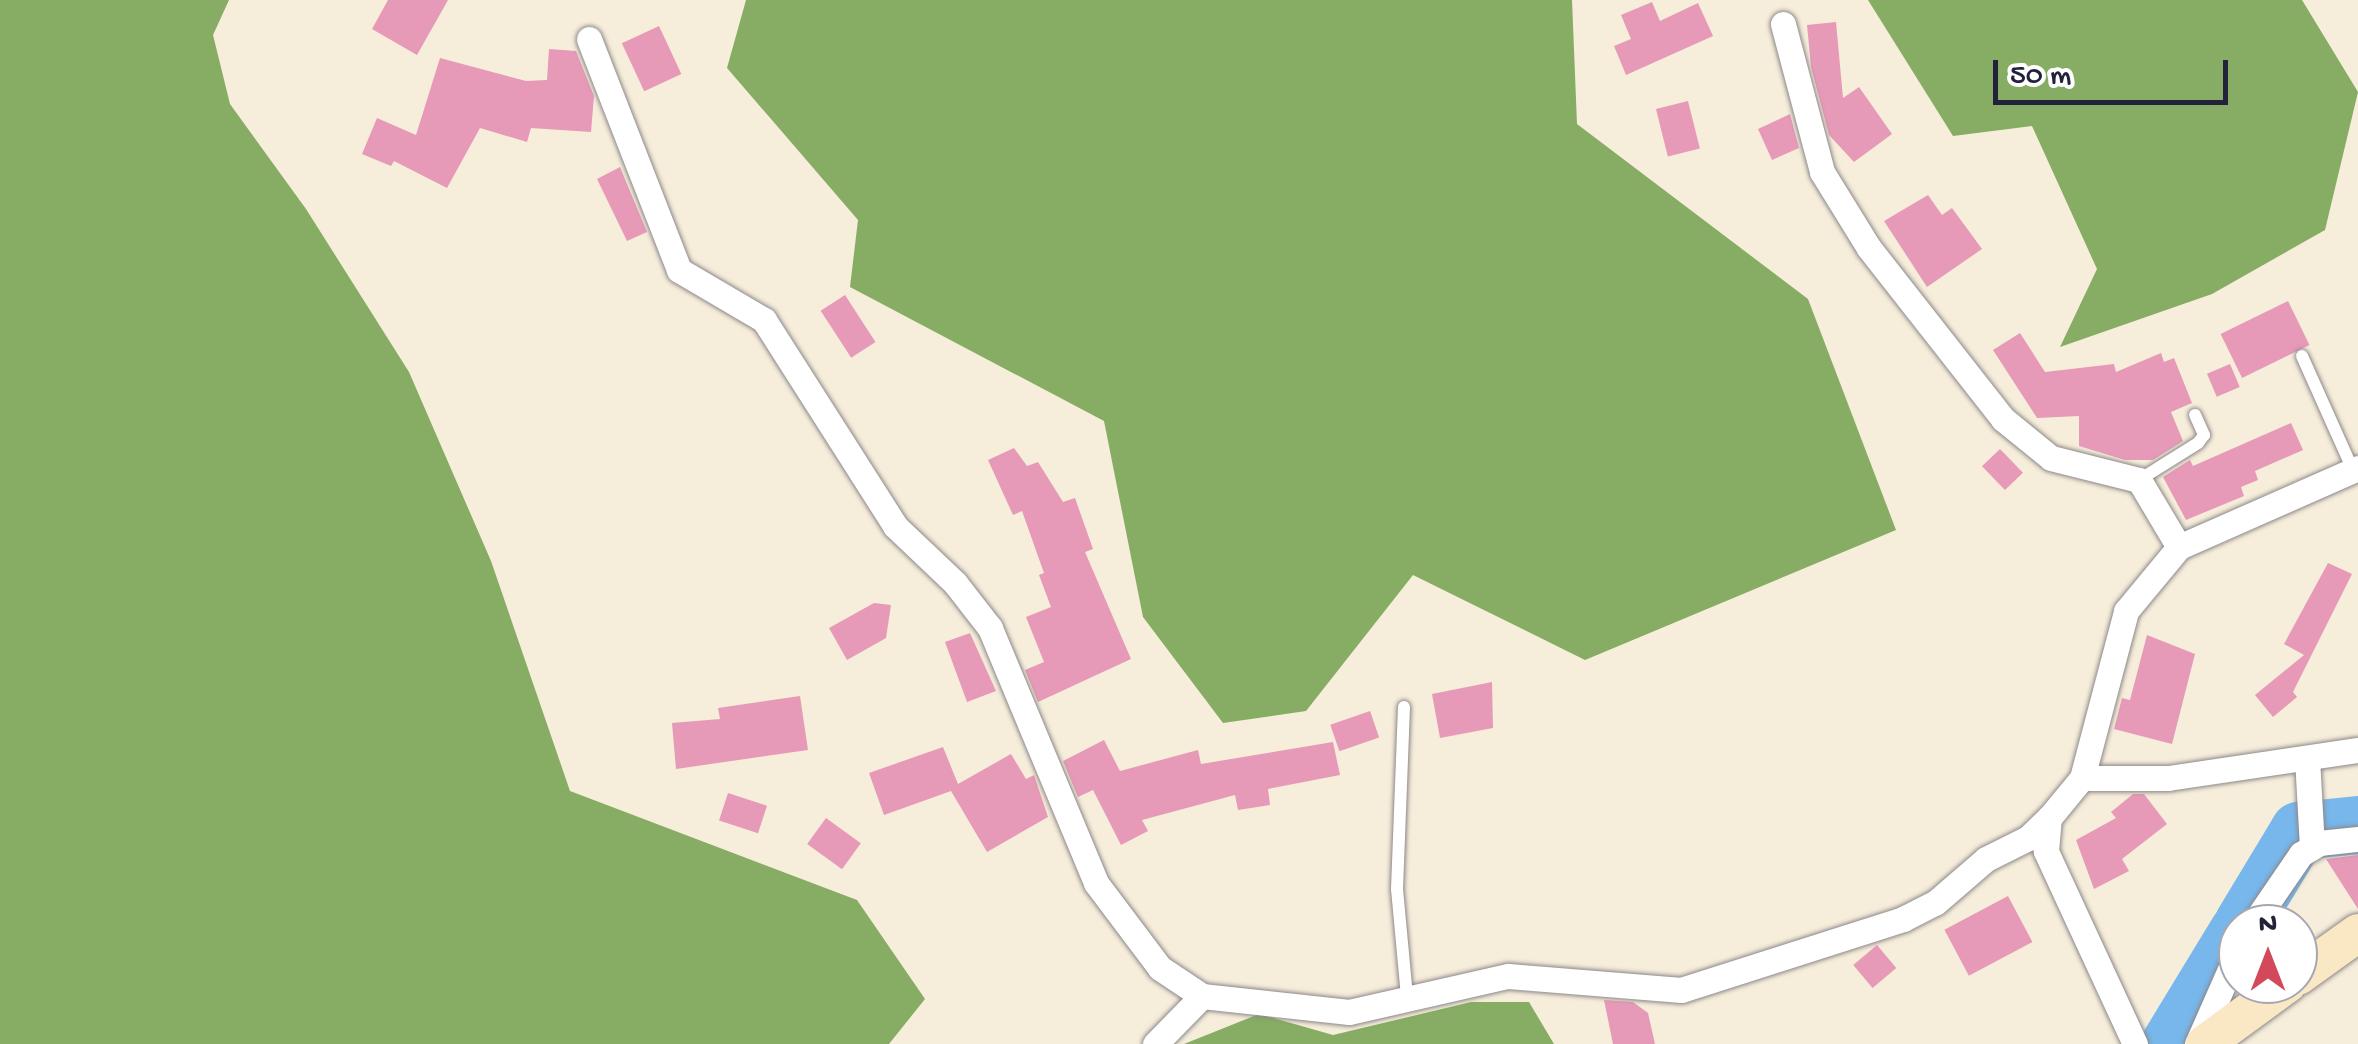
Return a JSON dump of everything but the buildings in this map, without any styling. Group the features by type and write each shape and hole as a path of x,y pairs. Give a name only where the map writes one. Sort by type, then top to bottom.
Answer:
{"street":[{"path":"1783,24 1822,172 1869,248 2003,420 2051,458 2139,480 2179,548"},
{"path":"590,39 679,270 764,320 895,526 956,583 990,628 1096,883 1160,968 1202,996 1348,1012 1508,976 1681,990 1904,919 1935,904 1986,858 2028,838 2082,778 2126,611 2179,548 2356,469"},
{"path":"2082,778 2168,778 2358,750"},
{"path":"2268,904 2312,847 2308,758"},
{"path":"2049,818 2046,851 2135,1044"},
{"path":"2312,847 2358,839"},
{"path":"2318,962 2358,933"},
{"path":"2196,1044 2218,995"},
{"path":"1155,1044 1202,996"},
{"path":"2205,1044 2260,1004"}],"lane":[{"path":"2302,356 2356,469"},
{"path":"2139,480 2198,444 2204,434 2194,415"},
{"path":"1404,707 1398,889 1407,996"}],"green space":[{"path":"0,0 229,0 213,35 230,104 306,209 409,372 491,561 570,791 857,900 925,999 889,1044 0,1044"},
{"path":"746,0 1572,0 1577,124 1808,299 1896,530 1585,660 1413,575 1306,711 1223,723 1143,617 1104,421 850,287 858,220 727,68"},
{"path":"1868,0 2302,0 2358,92 2325,230 2212,294 2060,347 2097,269 2032,126 1953,136"},
{"path":"1471,1002 1529,1002 1554,1044 1184,1044 1259,1014 1333,1035"}],"waterway":[{"path":"2255,904 2299,831 2358,825"},
{"path":"2170,1044 2218,965"}]}
